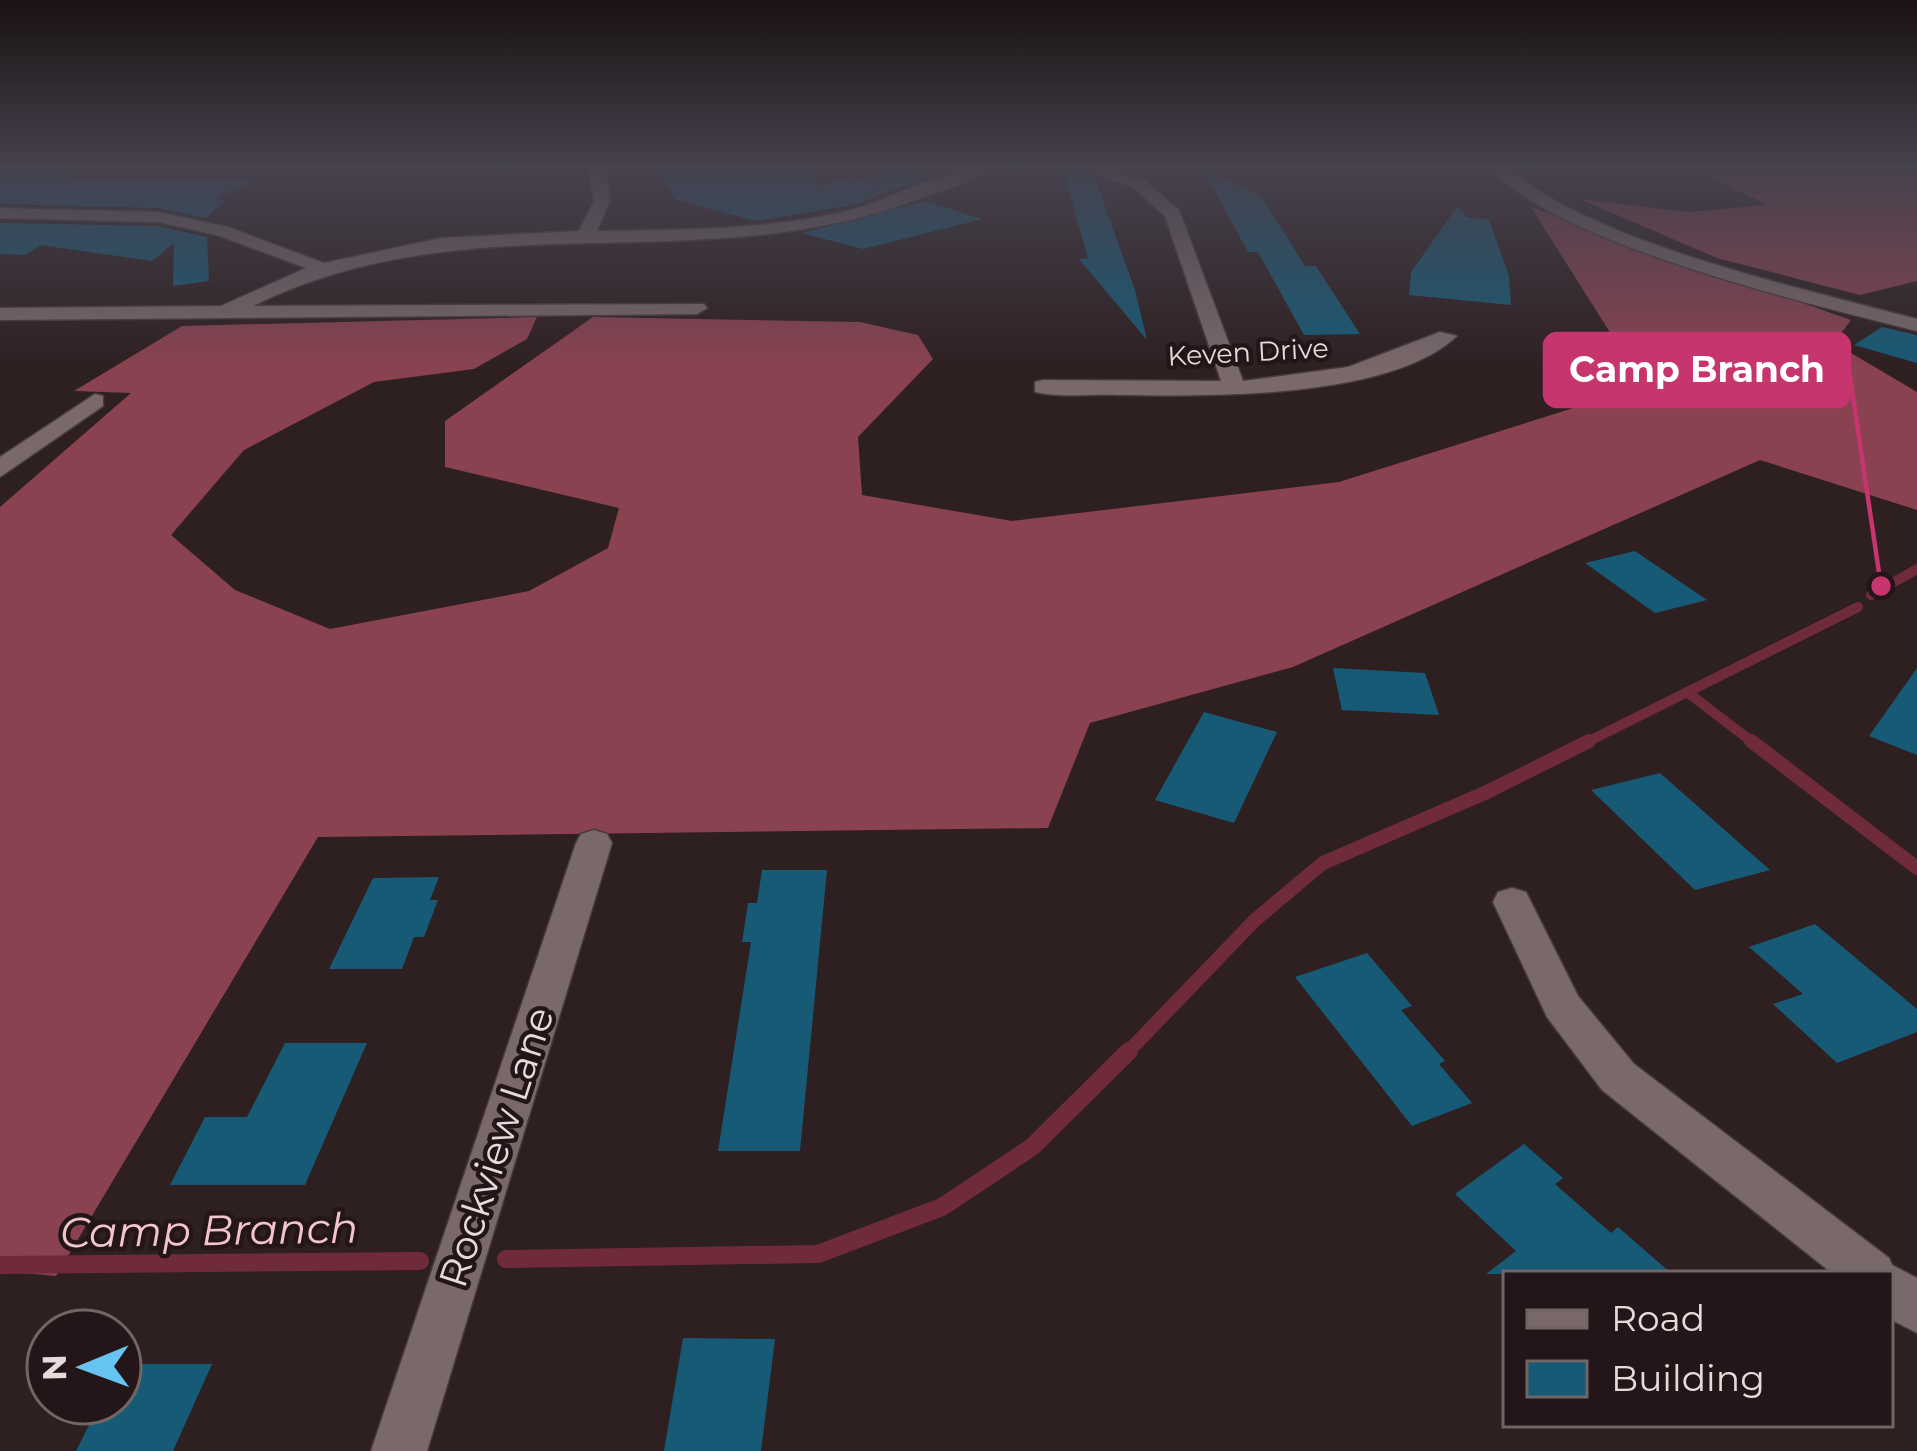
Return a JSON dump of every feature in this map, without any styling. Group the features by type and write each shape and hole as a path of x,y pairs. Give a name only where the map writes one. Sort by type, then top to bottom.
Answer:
{"street":[{"path":"235,236 317,266"},
{"path":"225,312 317,266 456,239 563,236"},
{"path":"1177,236 1234,386"},
{"path":"1628,236 1665,251 1917,325"},
{"path":"0,314 698,308"},
{"name":"Keven Drive","path":"1043,387 1234,386 1352,375 1414,354 1447,336"},
{"path":"0,469 95,401"},
{"name":"Rockview Lane","path":"399,1451 594,843"},
{"path":"1512,902 1562,1006 1618,1077 1867,1271"},
{"path":"1893,1290 1917,1310"}],"shaded area":[{"path":"1549,236 1612,236 1851,320 1834,343 1917,392 1917,510 1760,460 1293,667 1090,723 1048,828 318,837 56,1276 0,1271 0,507 131,393 74,391 182,326 537,317 527,339 474,369 374,382 244,450 171,535 235,590 330,629 529,591 608,548 619,508 445,467 445,421 593,317 860,322 918,335 933,359 858,437 862,495 1012,521 1339,482 1602,399 1621,350"},
{"path":"1665,236 1917,236 1917,281 1860,295 1717,258"}],"building":[{"path":"0,236 201,236 207,237 209,281 173,286 174,243 152,261 41,245 25,255 0,254"},
{"path":"812,236 916,236 863,249"},
{"path":"1082,236 1115,236 1147,340 1079,259 1088,258"},
{"path":"1239,236 1286,236 1305,266 1316,266 1360,334 1304,335 1258,252 1248,252"},
{"path":"1437,236 1495,236 1509,276 1511,305 1409,295 1411,272"},
{"path":"1882,327 1917,335 1917,363 1854,345"},
{"path":"1635,551 1707,600 1655,613 1585,563"},
{"path":"1333,668 1425,673 1439,715 1342,710"},
{"path":"1917,668 1917,755 1869,736"},
{"path":"1204,712 1277,732 1234,823 1155,800"},
{"path":"1660,773 1770,870 1695,890 1591,790"},
{"path":"762,870 827,870 800,1151 718,1151 751,942 742,942 748,903 757,903"},
{"path":"439,877 430,900 438,900 424,937 414,937 402,969 329,969 373,878"},
{"path":"1815,924 1917,1009 1917,1032 1837,1063 1773,1004 1803,994 1749,947"},
{"path":"1367,953 1412,1006 1401,1010 1445,1061 1439,1064 1472,1103 1412,1126 1295,977"},
{"path":"285,1043 367,1043 305,1185 170,1185 205,1117 247,1117"},
{"path":"1524,1144 1563,1178 1555,1184 1611,1233 1618,1227 1669,1271 1486,1274 1516,1251 1455,1194"},
{"path":"683,1338 775,1339 761,1451 664,1451"},
{"path":"144,1364 212,1364 173,1451 76,1451 88,1427 144,1427"}],"waterway":[{"name":"Camp Branch","path":"1871,595 1917,569"},
{"name":"Camp Branch","path":"1687,692 1858,607"},
{"name":"Camp Branch","path":"1583,744 1687,692"},
{"path":"1687,692 1755,744"},
{"name":"Camp Branch","path":"1583,744 1589,741"},
{"path":"1751,741 1917,868"},
{"name":"Camp Branch","path":"1127,1053 1255,920 1323,863 1487,792 1583,744"},
{"name":"Camp Branch","path":"506,1259 818,1254 942,1207 1032,1147 1127,1053"},
{"name":"Camp Branch","path":"0,1265 420,1261"}],"place":[{"name":"Camp Branch","path":"1881,586"}]}
